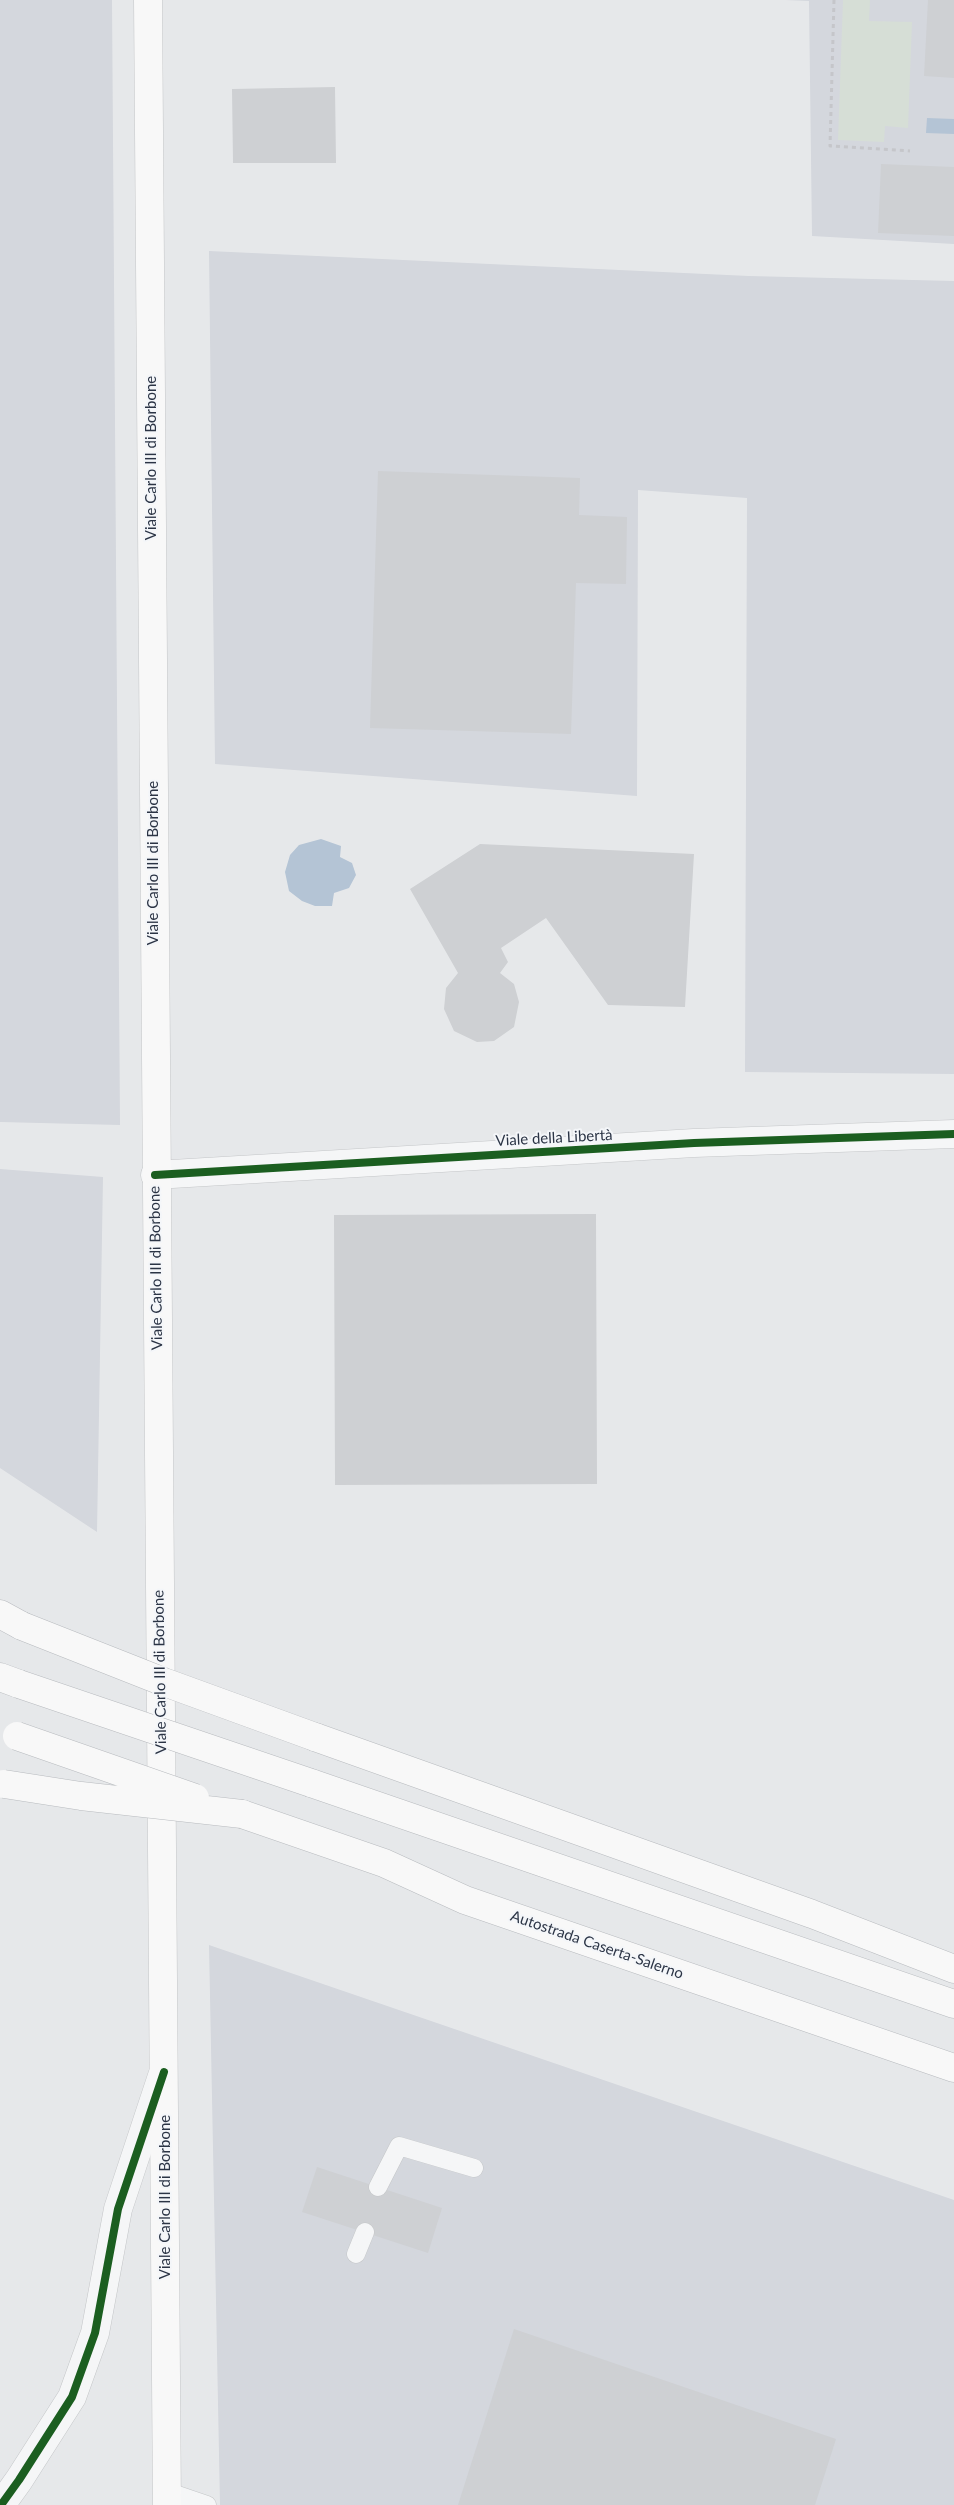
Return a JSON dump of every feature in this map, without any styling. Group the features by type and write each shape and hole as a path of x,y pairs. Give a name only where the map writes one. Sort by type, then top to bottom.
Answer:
{"main road":[{"name":"Viale Carlo III di Borbone","path":"148,0 167,2498"},
{"path":"11,1620 164,1682 812,1914 954,1969"},
{"path":"10,1681 954,2004"},
{"path":"8,1733 242,1814"},
{"path":"2,1783 81,1796 242,1814"},
{"name":"Autostrada Caserta-Salerno","path":"242,1814 384,1863 465,1900 954,2068"}],"street":[{"name":"Viale della Libertà","path":"156,1175 694,1143 954,1134"},
{"path":"0,2505 19,2480 72,2397 95,2333 118,2209 164,2072"}],"lane":[{"path":"378,2187 399,2146 474,2168"},
{"path":"356,2254 365,2232"},
{"path":"167,2498 207,2505"}],"path":[{"path":"834,0 830,146 910,151"}],"shaded area":[{"path":"0,0 112,0 120,1125 0,1122"},
{"path":"785,0 954,0 954,244 812,236 809,1"},
{"path":"843,0 870,0 869,21 912,22 908,128 885,126 884,142 838,140"},
{"path":"209,251 749,276 954,281 954,1074 745,1072 747,498 638,490 637,796 215,764"},
{"path":"0,1169 103,1177 97,1532 0,1468"},
{"path":"209,1945 954,2200 954,2505 220,2505"}],"water":[{"path":"927,118 954,119 954,134 926,133"},
{"path":"321,839 341,846 340,857 352,863 356,875 349,888 334,893 332,906 315,906 302,901 289,891 285,872 290,855 299,845"}],"building":[{"path":"928,0 954,0 954,78 924,76"},
{"path":"335,87 336,163 233,163 232,89"},
{"path":"881,164 954,167 954,236 878,233"},
{"path":"378,471 580,478 579,515 627,517 626,584 576,583 571,734 370,728"},
{"path":"480,844 694,854 685,1007 608,1005 546,918 501,948 508,962 500,973 514,984 519,1002 514,1027 494,1041 477,1042 454,1031 444,1009 446,988 458,973 410,889"},
{"path":"596,1214 597,1484 335,1485 334,1215"},
{"path":"317,2167 442,2208 428,2253 302,2212"},
{"path":"514,2329 836,2439 815,2505 458,2505"}],"cycle path":[{"path":"155,1175 694,1143 954,1134"},
{"path":"1,2505 72,2397 95,2333 118,2209 164,2072"}]}
